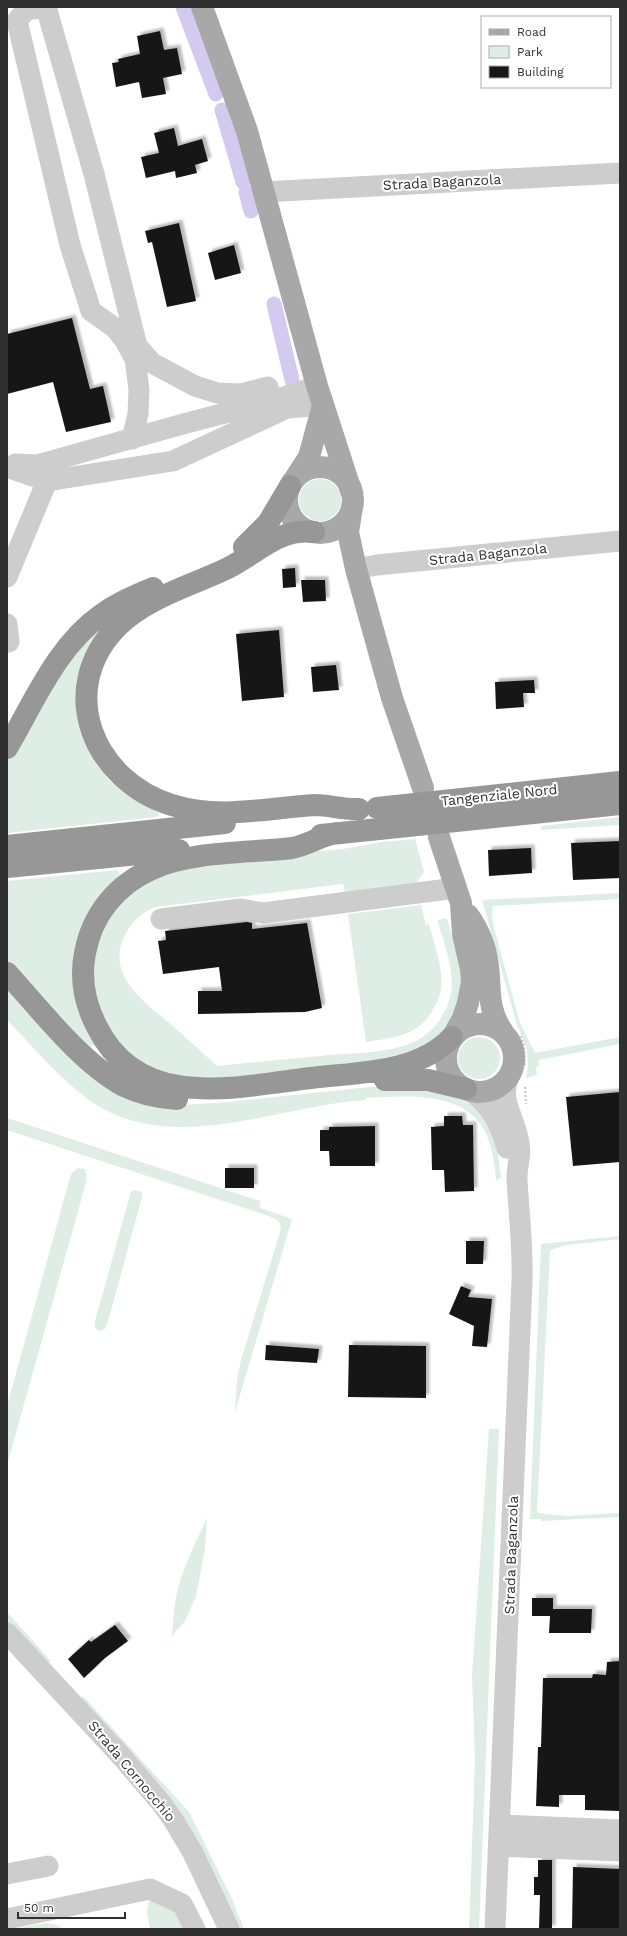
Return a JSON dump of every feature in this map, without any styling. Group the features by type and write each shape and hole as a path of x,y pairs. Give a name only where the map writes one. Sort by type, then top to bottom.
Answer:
{"highway":[{"path":"7,748 56,664 81,631 102,614 127,600 221,561 237,552 268,523 293,482"},
{"path":"314,532 294,532 275,538 237,563 158,599 128,618 110,635 95,661 87,690 90,726 96,743 113,769 130,785 162,802 187,809 217,814 245,813 314,805 372,815"},
{"name":"Tangenziale Nord","path":"372,815 620,782"},
{"path":"7,846 372,815 620,804"},
{"path":"372,815 336,833 294,847 174,861 146,872 122,887 109,900 99,914 89,938 84,955 83,976 86,997 100,1033 119,1057 139,1073 170,1086 203,1089 361,1072 403,1065 418,1061 433,1053 452,1037"},
{"path":"7,867 336,833"},
{"path":"7,972 91,1062 124,1086 146,1094 173,1098 215,1098 355,1082 408,1078 435,1081 466,1089"}],"main road":[{"path":"202,7 241,111 320,395 352,499 348,532 356,569 392,698 423,788"},
{"path":"320,395 309,457 293,482 287,502 292,517 300,525 326,539 356,569"},
{"path":"293,482 304,471 314,467 330,468 343,477 352,499 344,521 336,528 325,532 314,532"},
{"name":"Strada Baganzola","path":"439,837 458,895 470,962 472,982 466,1011 452,1037 446,1053 446,1064 453,1079 466,1089"},
{"name":"Strada Baganzola","path":"458,895 476,928 484,950 488,965 491,1005 496,1022 510,1041 514,1052 514,1063 510,1074"},
{"path":"452,1037 461,1029 476,1024 488,1024 503,1032"},
{"path":"466,1089 478,1092 494,1089 504,1082 510,1074"}],"street":[{"path":"132,439 138,414 139,390 135,359 124,339 114,328 91,311 70,246 17,21 26,10 46,7 94,174 137,346 152,363 194,386 217,393 241,394 268,388"},
{"name":"Strada Baganzola","path":"263,192 620,173"},
{"path":"7,463 37,465 278,399 320,395"},
{"path":"7,467 47,481 173,461 287,408 320,395"},
{"path":"7,577 47,481"},
{"name":"Strada Baganzola","path":"356,569 377,565 620,541"},
{"path":"161,919 241,910 263,913 458,895"},
{"name":"Strada Baganzola","path":"510,1074 505,1086 505,1093 520,1146 521,1156 517,1181"},
{"name":"Strada Baganzola","path":"466,1089 479,1098 494,1116 504,1137 517,1181 522,1237 522,1281 496,1929"},
{"name":"Strada Cornocchio","path":"7,1633 122,1756 166,1810 193,1853 229,1929"},
{"path":"500,1825 620,1830"},
{"path":"499,1846 620,1851"},
{"path":"7,1874 48,1866"},
{"path":"7,1919 150,1889 182,1904 195,1929"}],"green space":[{"path":"316,479 324,479 332,482 338,488 341,500 338,512 332,518 324,521 316,521 308,518 302,512 299,504 299,496 302,488 308,482"},
{"path":"101,628 94,640 80,729 95,762 109,780 125,794 158,812 159,815 157,817 7,833 7,762 64,663"},
{"path":"620,817 620,825 541,830 541,826"},
{"path":"415,839 424,872 416,883 345,892 343,884 156,907 143,914 135,921 126,933 120,947 120,961 123,973 129,984 148,1005 217,1066 364,1053 401,1047 412,1043 432,1030 444,1012 451,993 452,984 452,975 448,957 438,922 438,920 445,918 447,919 462,971 460,1000 441,1035 405,1057 195,1084 136,1064 100,1020 90,963 113,905 160,871 305,852 343,849 381,842"},
{"path":"117,870 120,874 93,910 95,1042 90,1048 7,962 7,881"},
{"path":"620,893 620,899 493,906 492,916 494,928 520,1023 535,1053 620,1037 620,1044 539,1060 539,1066 536,1067 537,1075 526,1078 528,1065 527,1049 517,1025 482,900"},
{"path":"421,905 426,925 429,924 439,962 442,983 438,1000 428,1017 414,1030 406,1034 387,1039 366,1042 348,914"},
{"path":"7,983 78,1060 182,1105 229,1102 369,1087 411,1087 461,1099 482,1113 497,1144 501,1178 496,1180 494,1161 489,1141 484,1130 474,1117 462,1108 431,1098 366,1098 366,1100 332,1104 225,1124 189,1127 154,1125 121,1117 89,1100 67,1082 7,1020"},
{"path":"475,1037 483,1037 491,1040 497,1046 500,1058 497,1070 491,1076 483,1079 475,1079 467,1076 461,1070 458,1062 458,1054 461,1046 467,1040"},
{"path":"7,1118 260,1201 260,1208 292,1219 235,1412 237,1381 241,1360 281,1229 279,1221 269,1216 7,1130"},
{"path":"78,1168 85,1169 87,1179 7,1465 7,1406 71,1174"},
{"path":"134,1190 142,1192 142,1197 107,1325 104,1330 98,1331 95,1327 95,1321 131,1192"},
{"path":"620,1236 620,1239 567,1245 550,1250 537,1513 566,1516 620,1513 620,1517 541,1521 541,1519 530,1519 541,1244"},
{"path":"489,1429 499,1429 479,1929 469,1929 475,1760 472,1676"},
{"path":"207,1518 205,1549 196,1596 185,1621 171,1637 175,1602 182,1576"},
{"path":"7,1612 51,1661 47,1663 7,1623"},
{"path":"83,1696 189,1812 232,1899 244,1929 237,1929 81,1698"},
{"path":"149,1898 175,1911 184,1929 150,1929 147,1914"},
{"path":"46,1923 58,1925 63,1929 12,1929"}],"building":[{"path":"160,31 164,50 177,48 182,74 163,78 166,94 142,98 139,82 116,87 112,63 119,62 118,59 140,54 137,36"},
{"path":"174,128 178,146 202,139 208,161 195,165 197,173 176,178 175,171 146,178 141,157 159,153 154,133"},
{"path":"179,223 196,301 167,307 152,242 148,243 145,231"},
{"path":"234,245 241,273 215,280 208,253"},
{"path":"72,318 90,389 103,386 111,422 66,432 53,382 7,394 7,334"},
{"path":"295,568 296,587 283,588 282,569"},
{"path":"301,580 325,580 326,601 303,602"},
{"path":"279,630 284,697 242,701 236,634"},
{"path":"336,665 339,690 313,692 311,667"},
{"path":"534,680 535,693 523,693 524,707 496,709 495,682"},
{"path":"620,841 620,878 573,880 571,843"},
{"path":"531,848 532,873 489,876 488,850"},
{"path":"247,922 252,923 252,929 307,923 322,1008 305,1012 198,1014 198,991 222,991 219,967 163,974 158,941 166,940 165,931"},
{"path":"620,1092 620,1162 573,1166 566,1097"},
{"path":"444,1116 462,1116 463,1125 473,1125 474,1191 445,1192 444,1170 432,1170 431,1127 444,1126"},
{"path":"375,1126 375,1166 330,1166 329,1151 320,1151 320,1130 329,1130 329,1127"},
{"path":"225,1168 254,1168 254,1188 225,1188"},
{"path":"466,1241 484,1241 483,1264 466,1264"},
{"path":"461,1286 471,1290 468,1297 492,1299 487,1347 472,1346 474,1326 449,1314"},
{"path":"266,1345 319,1349 317,1363 265,1360"},
{"path":"349,1345 426,1346 426,1398 348,1397"},
{"path":"532,1598 553,1598 553,1609 592,1609 591,1633 549,1633 550,1616 532,1616"},
{"path":"115,1625 128,1641 105,1658 84,1678 68,1659 89,1640 91,1642"},
{"path":"620,1661 620,1811 585,1810 585,1795 559,1795 559,1807 536,1806 538,1747 541,1747 543,1678 592,1678 593,1674 606,1675 607,1662"},
{"path":"538,1860 552,1860 552,1929 539,1929 540,1895 534,1895 534,1877 538,1877"},
{"path":"573,1867 620,1869 620,1929 572,1929"}],"waterway":[{"path":"183,7 216,94"},
{"path":"222,110 243,182"},
{"path":"246,192 251,211"},
{"path":"274,304 292,380"}]}
